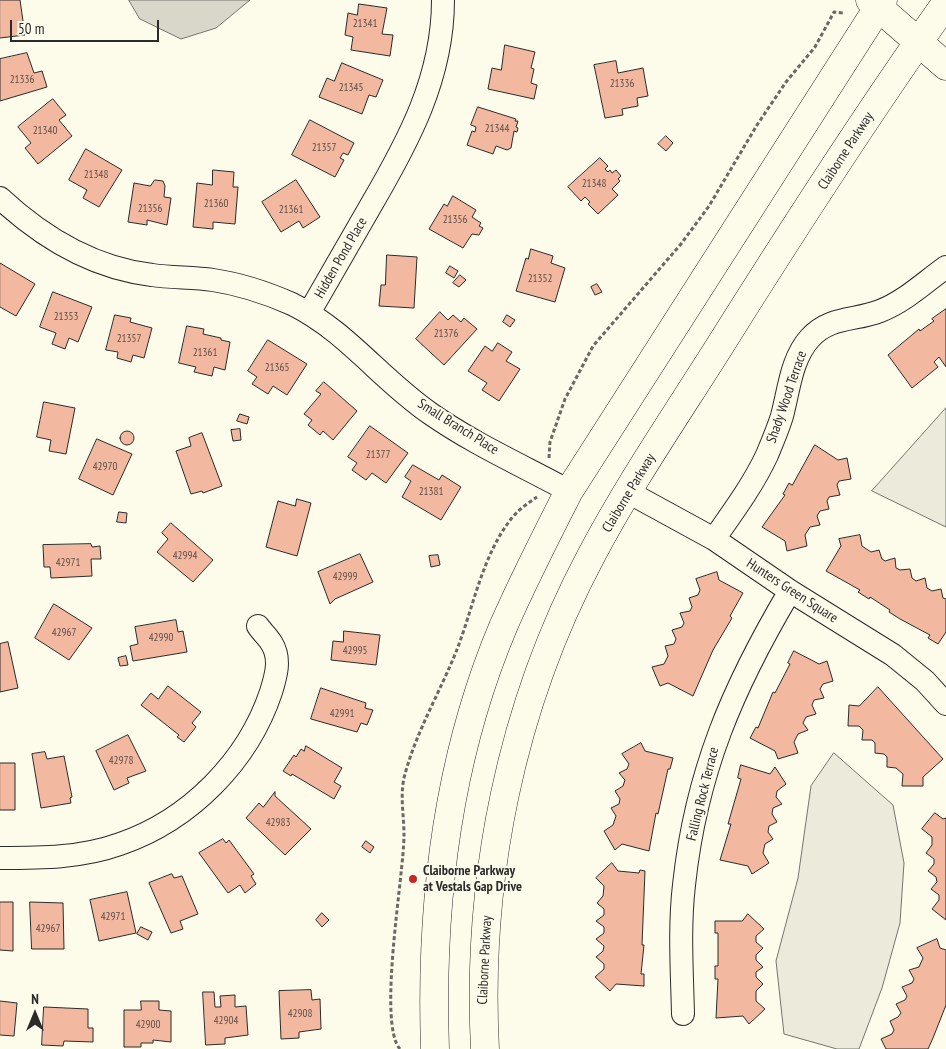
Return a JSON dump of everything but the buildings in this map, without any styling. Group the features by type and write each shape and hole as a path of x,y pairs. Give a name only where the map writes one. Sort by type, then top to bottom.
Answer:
{"main road":[{"path":"942,0 946,3"},
{"path":"435,1049 436,921 446,835 455,786 477,704 502,629 569,491 877,2 918,43 946,66"},
{"name":"Claiborne Parkway","path":"485,1049 482,998 483,958 491,877 517,744 542,663 559,624 590,557 628,492 780,251 946,3"}],"street":[{"name":"Hidden Pond Place","path":"0,198 39,231 83,256 116,268 151,275 212,280 254,290 309,313 416,125 429,87 439,43 443,0"},
{"name":"Shady Wood Terrace","path":"714,539 748,489 766,456 781,418 796,361 810,338 824,326 841,319 878,312 896,304 946,266"},
{"name":"Small Branch Place","path":"309,313 340,334 398,388 430,413 569,491"},
{"name":"Hunters Green Square","path":"628,492 714,539 790,591 892,654 925,681 946,704"},
{"name":"Falling Rock Terrace","path":"684,1014 680,940 684,886 692,826 704,780 724,719 755,650 790,591"},
{"path":"0,858 57,858 91,853 121,844 151,831 182,812 209,789 231,764 250,737 266,705 278,670 273,644 258,626"}],"shaded area":[{"path":"129,0 250,0 216,28 181,39 140,19"},
{"path":"946,408 946,527 872,491"},
{"path":"834,753 893,805 904,863 900,923 882,988 859,1049 837,1049 784,1034 776,961 798,878 811,786"}],"place":[{"name":"Claiborne Parkway at Vestals Gap Drive","path":"413,879"}]}
